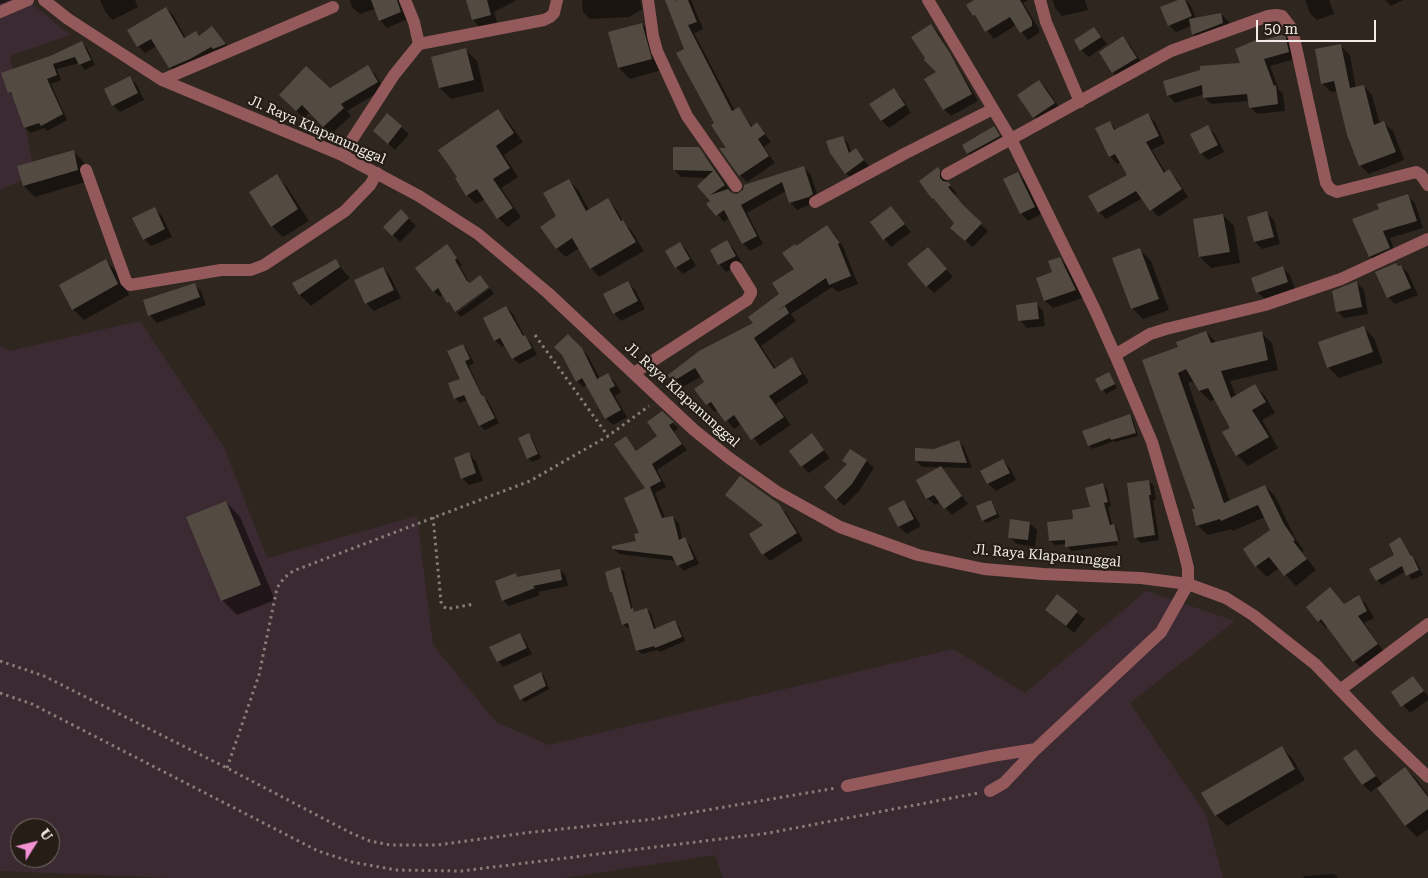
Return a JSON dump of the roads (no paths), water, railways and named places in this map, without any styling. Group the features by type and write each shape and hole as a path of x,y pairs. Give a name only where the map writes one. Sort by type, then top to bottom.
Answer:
{"street":[{"path":"0,12 28,0"},
{"name":"Jl. Raya Klapanunggal","path":"44,0 68,19 162,80 342,155 419,196 478,234 548,293 694,430 754,477 777,492 840,527 918,555 984,569 1044,574 1141,578 1188,584 1226,598 1253,615 1315,664 1428,777"},
{"path":"405,0 414,22 419,44"},
{"path":"342,155 394,75 419,44 544,20 554,13 557,0"},
{"path":"648,0 657,51 687,116 736,186"},
{"path":"1040,0 1046,22 1080,102"},
{"path":"934,2 1011,139 1095,310 1152,442 1188,568 1188,584 1161,632 1036,749 1004,783 990,790"},
{"path":"162,80 333,7"},
{"path":"947,174 1172,52 1268,16 1276,15 1282,16 1292,29 1326,183 1330,190 1337,192 1416,172 1421,175 1428,185"},
{"path":"815,202 993,109"},
{"path":"86,170 126,281 130,285 221,270 251,270 264,265 345,211 370,185 377,173"},
{"path":"1114,355 1143,338 1166,328 1265,305 1341,279 1428,239"},
{"path":"634,373 747,300 751,294 750,287 736,267"},
{"path":"1340,690 1428,624"},
{"path":"847,786 992,756 1036,749"}]}
